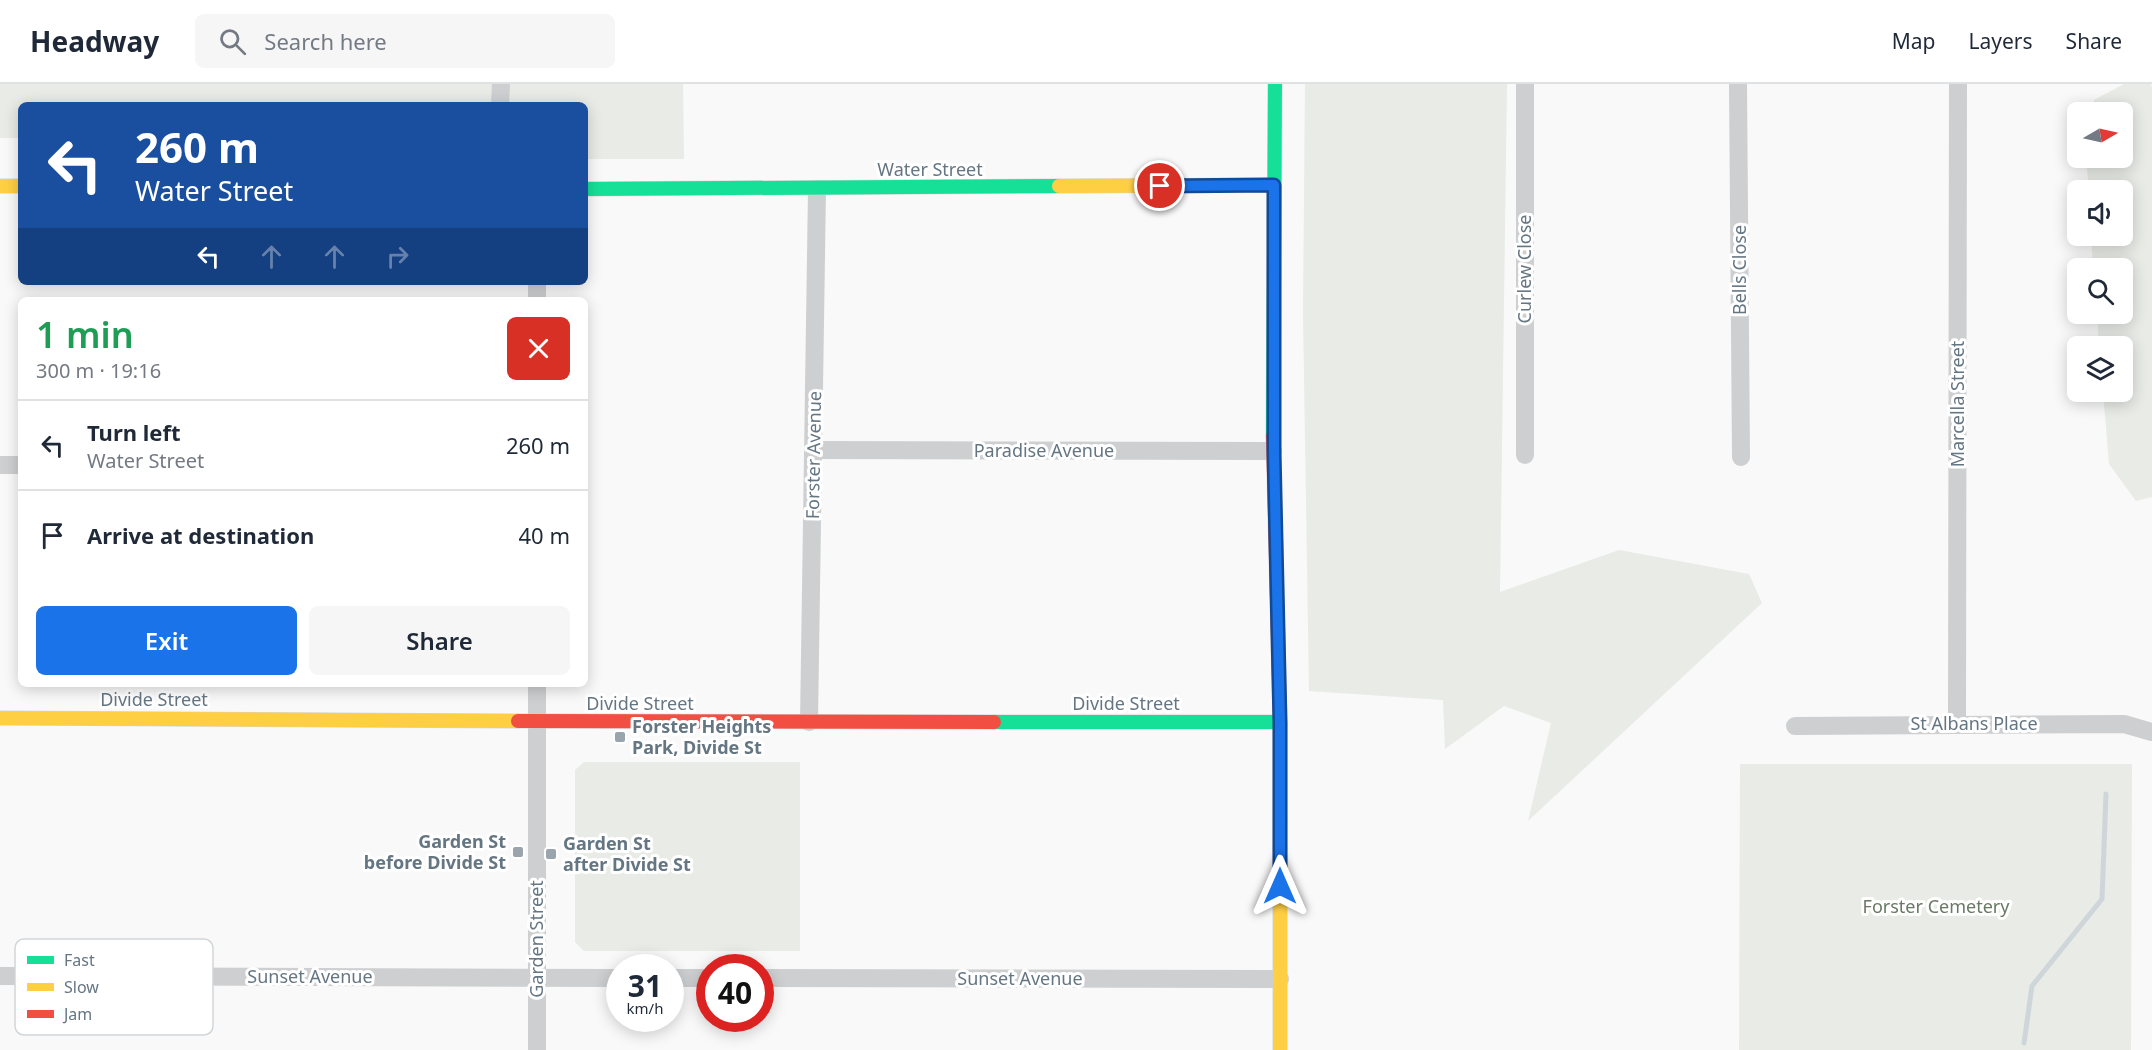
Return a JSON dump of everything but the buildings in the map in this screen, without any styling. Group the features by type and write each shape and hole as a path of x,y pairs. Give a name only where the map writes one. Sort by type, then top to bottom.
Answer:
{"street":[{"path":"501,84 501,102"},
{"path":"1275,84 1274,451 1280,723 1280,1050"},
{"name":"Curlew Close","path":"1525,84 1525,455"},
{"name":"Bells Close","path":"1738,84 1741,457"},
{"name":"Marcella Street","path":"1957,724 1958,84"},
{"name":"Water Street","path":"588,189 1274,185"},
{"path":"0,186 18,186"},
{"name":"Forster Avenue","path":"809,722 817,189"},
{"name":"Paradise Avenue","path":"814,450 1274,451"},
{"path":"0,465 18,465"},
{"name":"Garden Street","path":"537,687 537,1050"},
{"name":"Divide Street","path":"0,718 1280,723"},
{"name":"St Albans Place","path":"1795,726 2124,724 2152,732"},
{"name":"Sunset Avenue","path":"0,976 15,976"},
{"name":"Sunset Avenue","path":"213,977 606,978"},
{"name":"Sunset Avenue","path":"774,978 1280,980"}],"green space":[{"path":"0,84 683,84 684,159 588,159 588,102 18,102 18,138 0,138"},
{"path":"1305,84 1507,84 1500,592 1619,550 1749,574 1762,603 1528,821 1551,723 1504,706 1445,749 1443,700 1309,691 1303,313"},
{"path":"2124,84 2151,84 2152,88 2152,497 2136,501 2109,464 2104,402 2133,402 2133,336 2098,336 2098,324 2133,324 2133,258 2092,258 2092,246 2133,246 2133,180 2088,180 2087,168 2133,168 2133,102 2093,102"},
{"path":"584,762 800,762 800,951 584,951 575,942 575,770"},
{"name":"Forster Cemetery","path":"1740,764 2132,764 2131,1050 1739,1050"}],"waterway":[{"path":"2024,1043 2032,986 2102,899 2106,794"}],"traffic: fast":[{"path":"1273,436 1275,84"},
{"path":"588,189 1059,186"},
{"path":"994,722 1280,722"}],"traffic: slow":[{"path":"1059,186 1274,185"},
{"path":"0,186 18,186"},
{"path":"0,718 518,721"},
{"path":"1280,819 1280,1050"}],"traffic: jam":[{"path":"1273,436 1280,819"},
{"path":"518,721 994,722"}],"place":[{"name":"Forster Heights Park, Divide St","path":"620,737"},
{"name":"Garden St before Divide St","path":"518,852"},
{"name":"Garden St after Divide St","path":"551,854"}],"route":[{"path":"1160,186 1274,185 1274,451 1280,723 1280,886"}]}
